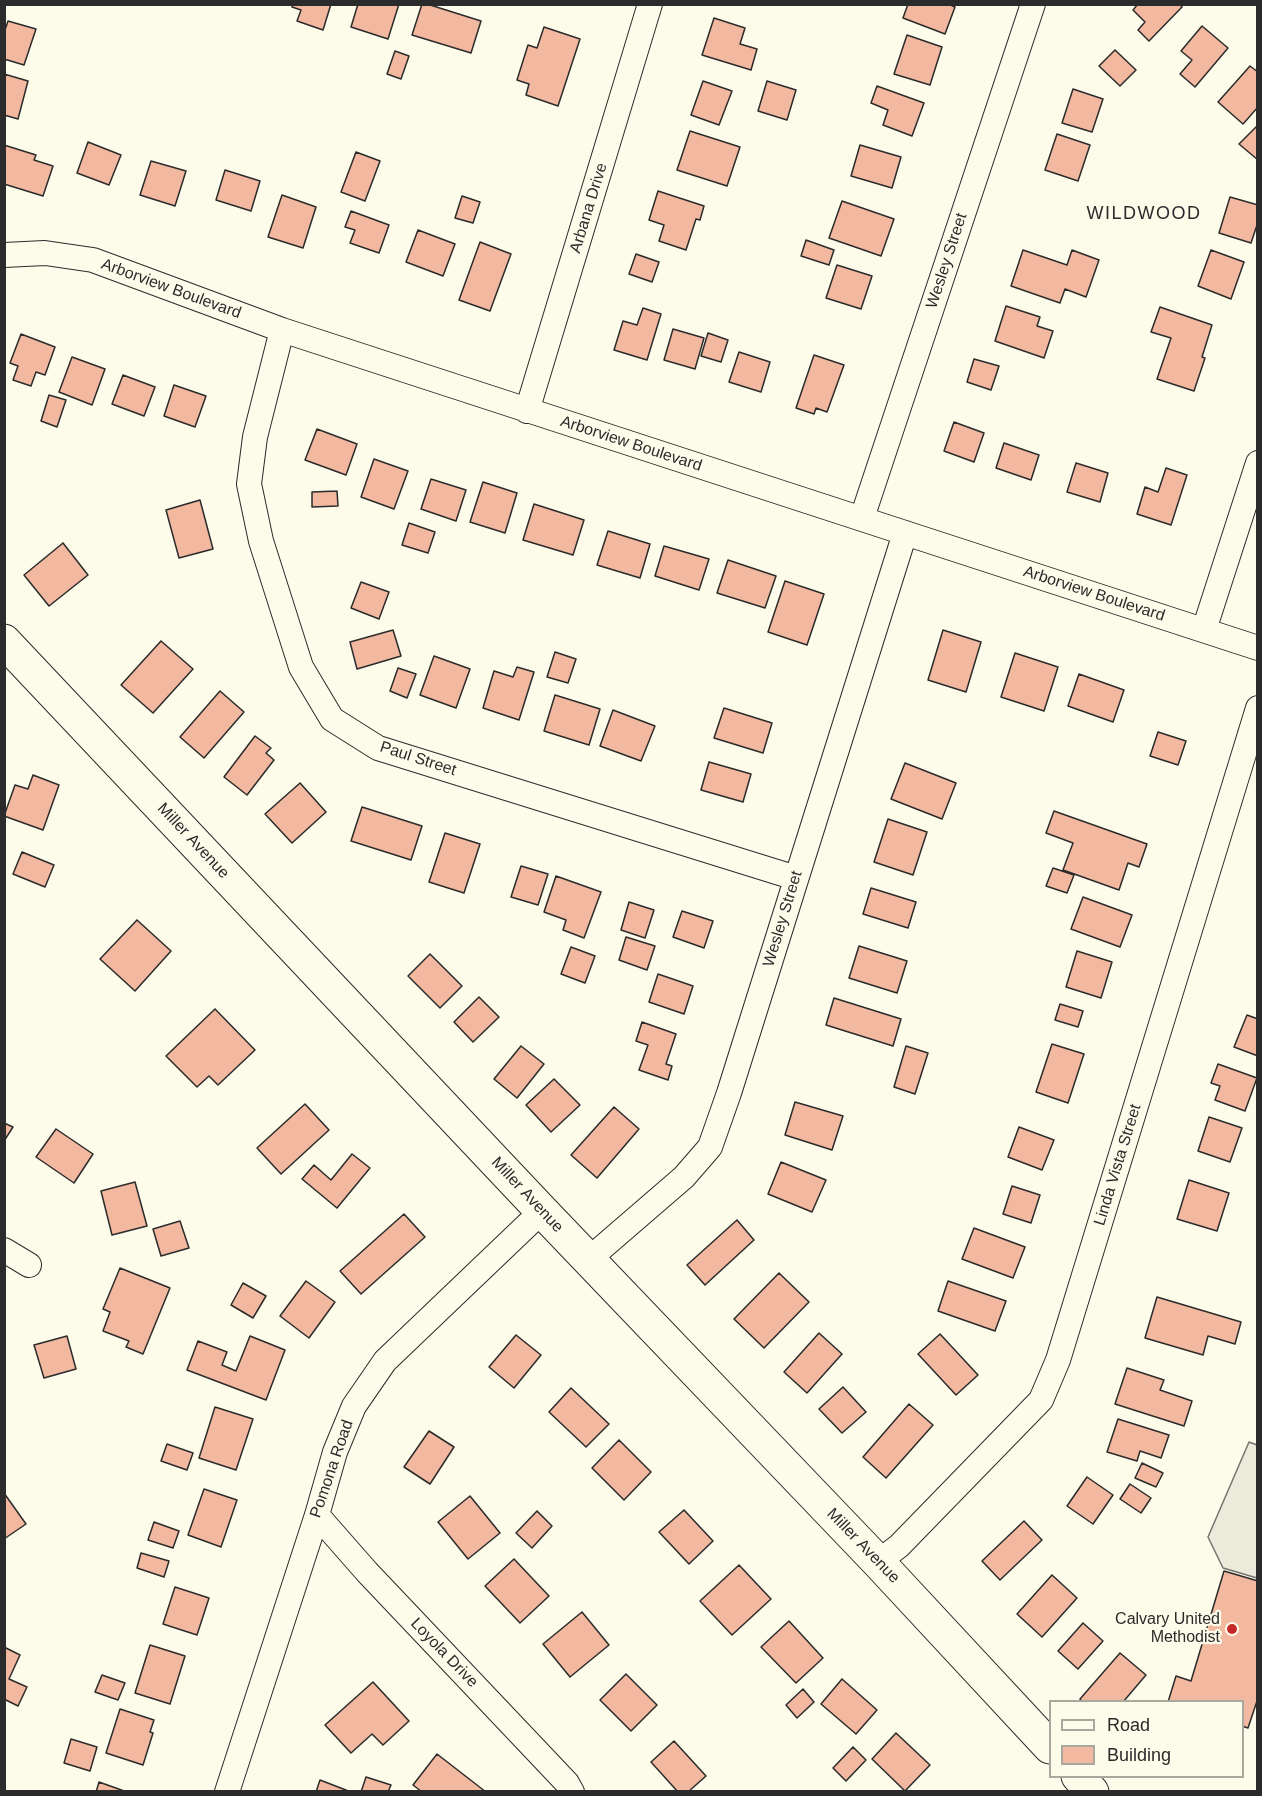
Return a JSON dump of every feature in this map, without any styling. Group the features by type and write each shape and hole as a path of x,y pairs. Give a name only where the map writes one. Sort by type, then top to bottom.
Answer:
{"main road":[{"name":"Miller Avenue","path":"4,641 542,1211 878,1562 1049,1746"},
{"path":"1080,1778 1092,1791"}],"street":[{"name":"Arbana Drive","path":"527,411 650,4"},
{"name":"Wesley Street","path":"862,518 1033,4"},
{"name":"Arborview Boulevard","path":"4,255 45,253 93,260 282,330 1257,648"},
{"name":"Paul Street","path":"282,330 255,437 249,484 261,541 301,667 332,719 378,748 796,878"},
{"path":"1204,630 1257,464"},
{"name":"Wesley Street","path":"589,1259 684,1177 710,1147 905,532"},
{"name":"Linda Vista Street","path":"878,1562 899,1546 1041,1400 1058,1360 1257,708"},
{"name":"Pomona Road","path":"227,1791 317,1515 335,1452 354,1406 385,1361 542,1211"},
{"path":"4,1250 29,1265"},
{"name":"Loyola Drive","path":"317,1515 367,1572 567,1783 572,1791"}],"shaded area":[{"path":"1249,1442 1257,1445 1257,1578 1223,1568 1208,1537"}],"building":[{"path":"293,4 331,4 323,30 297,21 301,10 292,7"},
{"path":"358,4 399,4 388,39 351,27"},
{"path":"422,4 481,21 471,53 412,35"},
{"path":"908,4 948,4 955,7 945,34 903,18"},
{"path":"1138,4 1180,4 1182,7 1149,41 1138,30 1145,22 1133,10"},
{"path":"714,18 745,28 740,44 757,49 751,70 702,55"},
{"path":"8,21 36,29 24,65 4,59 4,33"},
{"path":"1202,26 1228,48 1195,87 1180,74 1192,60 1181,51"},
{"path":"544,27 580,39 558,106 526,95 529,84 517,80 528,45 537,48"},
{"path":"907,35 942,47 930,85 894,74"},
{"path":"1115,50 1136,70 1120,86 1099,66"},
{"path":"395,51 409,56 401,79 387,74"},
{"path":"1250,66 1258,72 1258,107 1243,124 1218,102"},
{"path":"4,74 28,81 18,119 4,115"},
{"path":"703,81 732,91 719,125 691,115"},
{"path":"767,81 796,90 787,120 758,111"},
{"path":"877,86 924,103 912,136 883,125 888,110 871,103"},
{"path":"1073,89 1103,99 1092,132 1062,123"},
{"path":"1258,125 1258,160 1239,144"},
{"path":"690,131 740,147 727,186 677,170"},
{"path":"1057,134 1090,145 1078,181 1045,170"},
{"path":"88,142 121,155 109,185 77,173"},
{"path":"4,145 36,155 34,160 53,166 43,196 4,184"},
{"path":"860,145 901,157 892,188 851,176"},
{"path":"356,152 380,161 365,201 341,192"},
{"path":"151,161 186,171 175,206 140,195"},
{"path":"225,170 260,181 251,211 216,200"},
{"path":"658,191 704,206 700,220 696,219 686,250 659,241 664,225 649,220"},
{"path":"282,195 316,207 303,248 268,237"},
{"path":"462,196 480,202 473,223 455,218"},
{"path":"1230,197 1258,205 1258,222 1251,243 1219,233"},
{"path":"842,201 894,219 881,256 829,238"},
{"path":"351,211 389,225 379,253 350,243 355,230 345,227"},
{"path":"418,230 455,244 443,276 406,262"},
{"path":"806,240 834,250 829,265 801,256"},
{"path":"480,242 511,254 490,311 459,300"},
{"path":"1023,250 1067,265 1072,250 1099,260 1086,297 1065,289 1060,303 1011,286"},
{"path":"1211,250 1244,262 1231,299 1198,286"},
{"path":"636,254 659,262 652,282 629,274"},
{"path":"837,265 872,276 861,309 826,298"},
{"path":"1006,306 1040,317 1037,326 1053,331 1044,358 995,341"},
{"path":"1160,307 1212,325 1202,357 1205,358 1194,391 1157,379 1171,338 1151,332"},
{"path":"643,308 661,314 647,360 614,350 623,321 637,325"},
{"path":"673,329 704,338 695,369 664,360"},
{"path":"708,333 728,340 721,362 701,356"},
{"path":"21,334 55,347 45,375 36,372 31,386 13,380 18,366 10,363"},
{"path":"739,352 770,362 761,392 729,382"},
{"path":"814,355 844,365 827,412 816,408 814,414 796,408"},
{"path":"72,357 105,369 92,405 59,392"},
{"path":"974,359 999,366 991,390 967,382"},
{"path":"123,375 155,387 144,416 112,404"},
{"path":"174,385 206,396 195,427 164,416"},
{"path":"49,395 66,400 57,427 41,421"},
{"path":"954,422 984,433 974,462 944,451"},
{"path":"317,429 357,444 346,475 305,460"},
{"path":"1004,443 1039,455 1031,480 996,468"},
{"path":"374,459 408,471 394,509 361,497"},
{"path":"1076,463 1108,473 1100,502 1067,492"},
{"path":"1166,468 1187,475 1171,525 1137,514 1145,487 1158,492"},
{"path":"431,479 466,490 456,521 421,509"},
{"path":"483,482 517,493 505,533 470,522"},
{"path":"337,491 338,506 312,507 312,492"},
{"path":"200,500 213,549 179,558 166,510"},
{"path":"534,504 584,520 573,555 523,540"},
{"path":"409,523 435,532 428,553 402,545"},
{"path":"608,531 650,544 640,578 597,565"},
{"path":"63,543 88,575 49,606 24,575"},
{"path":"664,546 709,559 699,590 655,576"},
{"path":"728,560 776,576 765,608 717,593"},
{"path":"785,581 824,594 807,645 768,632"},
{"path":"361,582 389,592 379,619 351,608"},
{"path":"393,630 401,656 357,669 350,642"},
{"path":"943,630 981,642 966,692 928,680"},
{"path":"161,641 193,669 153,713 121,685"},
{"path":"555,652 576,659 568,683 547,677"},
{"path":"1015,653 1058,667 1044,711 1001,697"},
{"path":"434,656 470,669 456,708 420,695"},
{"path":"517,667 534,672 519,720 483,708 494,671 513,677"},
{"path":"398,668 416,674 407,698 390,691"},
{"path":"1079,674 1124,690 1113,722 1068,706"},
{"path":"220,691 244,712 204,758 180,737"},
{"path":"555,695 600,709 589,745 544,731"},
{"path":"724,708 772,723 763,753 714,738"},
{"path":"613,710 655,726 641,761 600,746"},
{"path":"1158,732 1186,741 1178,765 1150,756"},
{"path":"255,736 271,748 266,753 274,760 247,795 224,777"},
{"path":"709,762 751,774 743,802 701,790"},
{"path":"905,763 956,783 942,819 891,799"},
{"path":"33,775 59,785 43,830 4,816 15,785 28,789"},
{"path":"300,783 326,812 292,843 265,814"},
{"path":"362,807 422,826 411,860 351,841"},
{"path":"1054,811 1147,844 1139,867 1128,863 1119,890 1063,870 1073,843 1046,833"},
{"path":"888,819 927,832 913,875 874,862"},
{"path":"445,833 480,844 464,893 429,882"},
{"path":"22,852 54,865 45,887 13,874"},
{"path":"521,866 548,874 538,905 511,897"},
{"path":"1053,868 1074,875 1067,893 1046,886"},
{"path":"556,876 601,892 584,938 563,930 566,920 544,912"},
{"path":"871,888 916,902 908,928 863,914"},
{"path":"1083,897 1132,915 1120,947 1071,929"},
{"path":"629,902 654,910 645,938 621,930"},
{"path":"682,911 713,921 704,948 673,937"},
{"path":"137,920 171,951 135,991 100,959"},
{"path":"626,937 655,946 647,970 619,960"},
{"path":"859,946 907,961 897,993 849,978"},
{"path":"571,947 595,956 585,983 561,974"},
{"path":"1077,951 1112,962 1101,998 1066,987"},
{"path":"430,954 462,986 440,1008 408,976"},
{"path":"658,974 693,986 684,1014 649,1002"},
{"path":"479,997 499,1017 473,1042 454,1022"},
{"path":"834,998 901,1019 893,1046 826,1025"},
{"path":"1060,1004 1083,1011 1078,1027 1055,1020"},
{"path":"215,1009 255,1050 218,1085 209,1076 197,1087 166,1056"},
{"path":"1247,1015 1258,1019 1258,1056 1234,1047"},
{"path":"642,1022 676,1034 666,1064 672,1066 668,1080 639,1070 648,1045 636,1041"},
{"path":"1052,1044 1084,1054 1068,1103 1036,1092"},
{"path":"521,1046 544,1064 517,1098 494,1079"},
{"path":"906,1046 928,1053 915,1094 894,1087"},
{"path":"1218,1064 1257,1078 1245,1111 1215,1100 1220,1086 1211,1083"},
{"path":"554,1079 580,1105 551,1132 526,1105"},
{"path":"795,1102 843,1116 832,1150 785,1135"},
{"path":"305,1104 329,1130 281,1174 257,1148"},
{"path":"614,1107 639,1129 597,1178 571,1155"},
{"path":"1209,1117 1242,1128 1230,1162 1198,1151"},
{"path":"4,1123 13,1127 4,1141"},
{"path":"1019,1127 1054,1140 1042,1170 1008,1157"},
{"path":"56,1129 93,1154 74,1183 36,1157"},
{"path":"352,1154 370,1168 337,1208 302,1179 314,1165 331,1180"},
{"path":"781,1162 826,1180 812,1212 768,1194"},
{"path":"1189,1180 1229,1193 1217,1231 1177,1219"},
{"path":"135,1182 147,1226 112,1235 101,1191"},
{"path":"1012,1186 1040,1195 1031,1223 1003,1214"},
{"path":"404,1214 425,1237 361,1294 340,1271"},
{"path":"737,1220 754,1240 705,1285 687,1265"},
{"path":"180,1221 189,1248 161,1256 153,1229"},
{"path":"974,1228 1025,1247 1013,1278 962,1259"},
{"path":"120,1268 170,1288 143,1354 126,1347 129,1341 103,1331 110,1312 103,1309"},
{"path":"779,1273 809,1302 764,1348 734,1319"},
{"path":"306,1281 335,1302 309,1338 280,1316"},
{"path":"948,1281 1006,1301 995,1331 938,1311"},
{"path":"243,1283 266,1296 253,1318 231,1305"},
{"path":"1157,1297 1241,1322 1235,1344 1208,1336 1203,1355 1145,1338"},
{"path":"819,1333 842,1354 807,1393 784,1372"},
{"path":"940,1334 978,1375 956,1395 918,1354"},
{"path":"516,1335 541,1355 514,1388 489,1367"},
{"path":"67,1336 76,1369 44,1378 34,1345"},
{"path":"250,1336 285,1350 266,1400 187,1370 198,1341 227,1352 222,1365 236,1371"},
{"path":"1127,1368 1164,1380 1160,1390 1192,1401 1184,1426 1115,1404"},
{"path":"843,1387 866,1412 842,1433 819,1409"},
{"path":"571,1388 609,1424 586,1447 549,1412"},
{"path":"909,1404 933,1425 886,1478 863,1457"},
{"path":"215,1407 253,1419 236,1470 199,1458"},
{"path":"1118,1419 1169,1435 1161,1458 1140,1451 1137,1461 1107,1452"},
{"path":"429,1431 454,1447 430,1484 404,1467"},
{"path":"619,1440 651,1472 624,1500 592,1468"},
{"path":"167,1444 193,1453 187,1470 161,1461"},
{"path":"1142,1463 1163,1473 1156,1487 1135,1478"},
{"path":"1087,1477 1113,1495 1093,1524 1067,1506"},
{"path":"1130,1484 1151,1498 1141,1513 1120,1499"},
{"path":"204,1489 237,1500 221,1547 188,1535"},
{"path":"4,1493 26,1524 4,1539"},
{"path":"470,1496 500,1533 468,1559 438,1522"},
{"path":"684,1510 713,1541 689,1564 659,1532"},
{"path":"537,1511 552,1526 532,1548 516,1533"},
{"path":"1024,1521 1042,1540 1000,1580 982,1561"},
{"path":"154,1522 179,1531 173,1548 148,1540"},
{"path":"141,1553 169,1561 164,1577 137,1568"},
{"path":"514,1559 549,1596 520,1623 485,1586"},
{"path":"739,1565 771,1599 732,1635 700,1601"},
{"name":"Calvary United Methodist","path":"1224,1571 1258,1581 1258,1698 1248,1728 1244,1727 1244,1700 1169,1700 1176,1676 1191,1681"},
{"path":"1052,1575 1077,1598 1042,1637 1017,1614"},
{"path":"175,1587 209,1598 197,1635 163,1624"},
{"path":"582,1612 609,1645 570,1677 543,1644"},
{"path":"789,1621 823,1658 796,1683 761,1647"},
{"path":"1083,1623 1103,1641 1078,1669 1058,1651"},
{"path":"150,1645 185,1656 170,1704 135,1693"},
{"path":"4,1647 20,1655 9,1679 27,1687 18,1706 4,1699"},
{"path":"1120,1653 1146,1675 1125,1700 1080,1699"},
{"path":"626,1674 657,1705 631,1731 600,1700"},
{"path":"102,1675 125,1683 118,1700 95,1692"},
{"path":"842,1679 877,1710 856,1734 821,1704"},
{"path":"373,1682 409,1721 383,1745 372,1734 351,1753 325,1725"},
{"path":"803,1689 814,1702 797,1718 786,1705"},
{"path":"120,1709 154,1720 150,1732 153,1733 143,1765 106,1753"},
{"path":"896,1733 930,1765 905,1791 872,1759"},
{"path":"71,1739 97,1747 90,1771 64,1763"},
{"path":"674,1741 706,1776 688,1792 678,1792 651,1762"},
{"path":"853,1747 866,1760 846,1781 833,1768"},
{"path":"437,1754 486,1792 422,1792 413,1785"},
{"path":"366,1777 391,1785 388,1792 361,1792"},
{"path":"320,1780 351,1792 316,1792"},
{"path":"99,1782 127,1792 96,1792"}],"place":[{"name":"Calvary United Methodist","path":"1232,1629"}],"district":[{"name":"WILDWOOD","path":"1144,214"}]}
